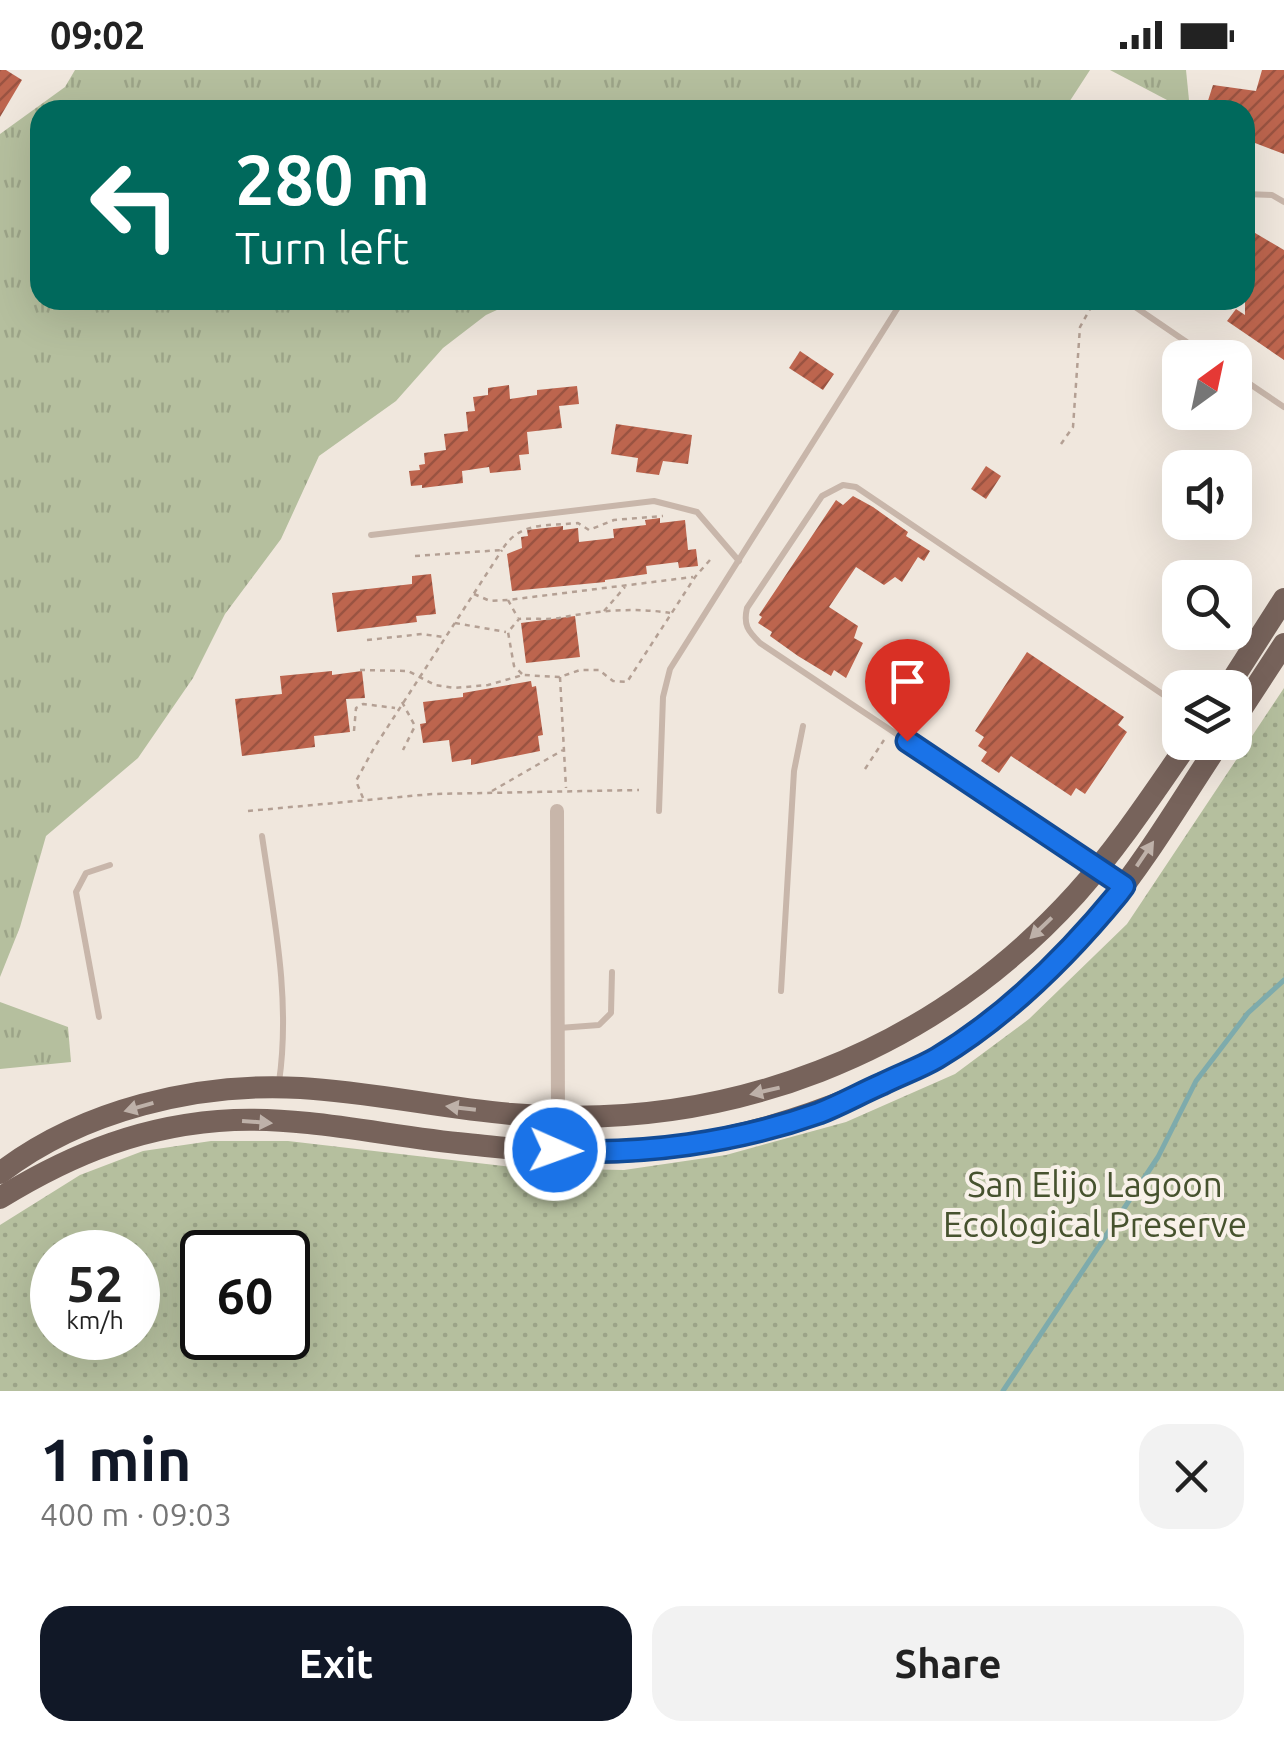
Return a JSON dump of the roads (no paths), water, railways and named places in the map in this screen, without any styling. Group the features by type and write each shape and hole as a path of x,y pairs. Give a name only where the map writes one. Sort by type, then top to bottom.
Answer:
{"main road":[{"path":"1239,670 1284,599"},
{"path":"1252,693 1284,644"},
{"path":"0,1174 84,1125 145,1104 218,1092 306,1088 511,1114 605,1118 678,1111 782,1087 858,1056 933,1016 998,970 1076,894 1177,760"},
{"path":"0,1198 106,1143 165,1129 235,1120 594,1153 732,1136 819,1112 937,1058 1017,1000 1072,947 1124,886 1208,760"}],"street":[{"path":"555,1150 557,811"}],"lane":[{"path":"1255,194 1272,195 1284,202"},
{"path":"659,811 664,697 670,669 896,310"},
{"path":"1140,310 1184,340"},
{"path":"1252,385 1284,407"},
{"path":"1124,886 760,643 744,620 747,608 822,496 843,485 856,487 1162,694"},
{"path":"372,535 654,500 697,512 738,562"},
{"path":"781,991 793,786 802,726"},
{"path":"262,836 283,996 284,1037 278,1089"},
{"path":"99,1017 76,892 86,874 110,865"},
{"path":"558,1028 599,1025 611,1013 612,972"}],"waterway":[{"path":"1003,1391 1158,1157 1196,1081 1248,1013 1284,980"}],"park label":[{"name":"San Elijo Lagoon Ecological Preserve","path":"1095,1204"}]}
